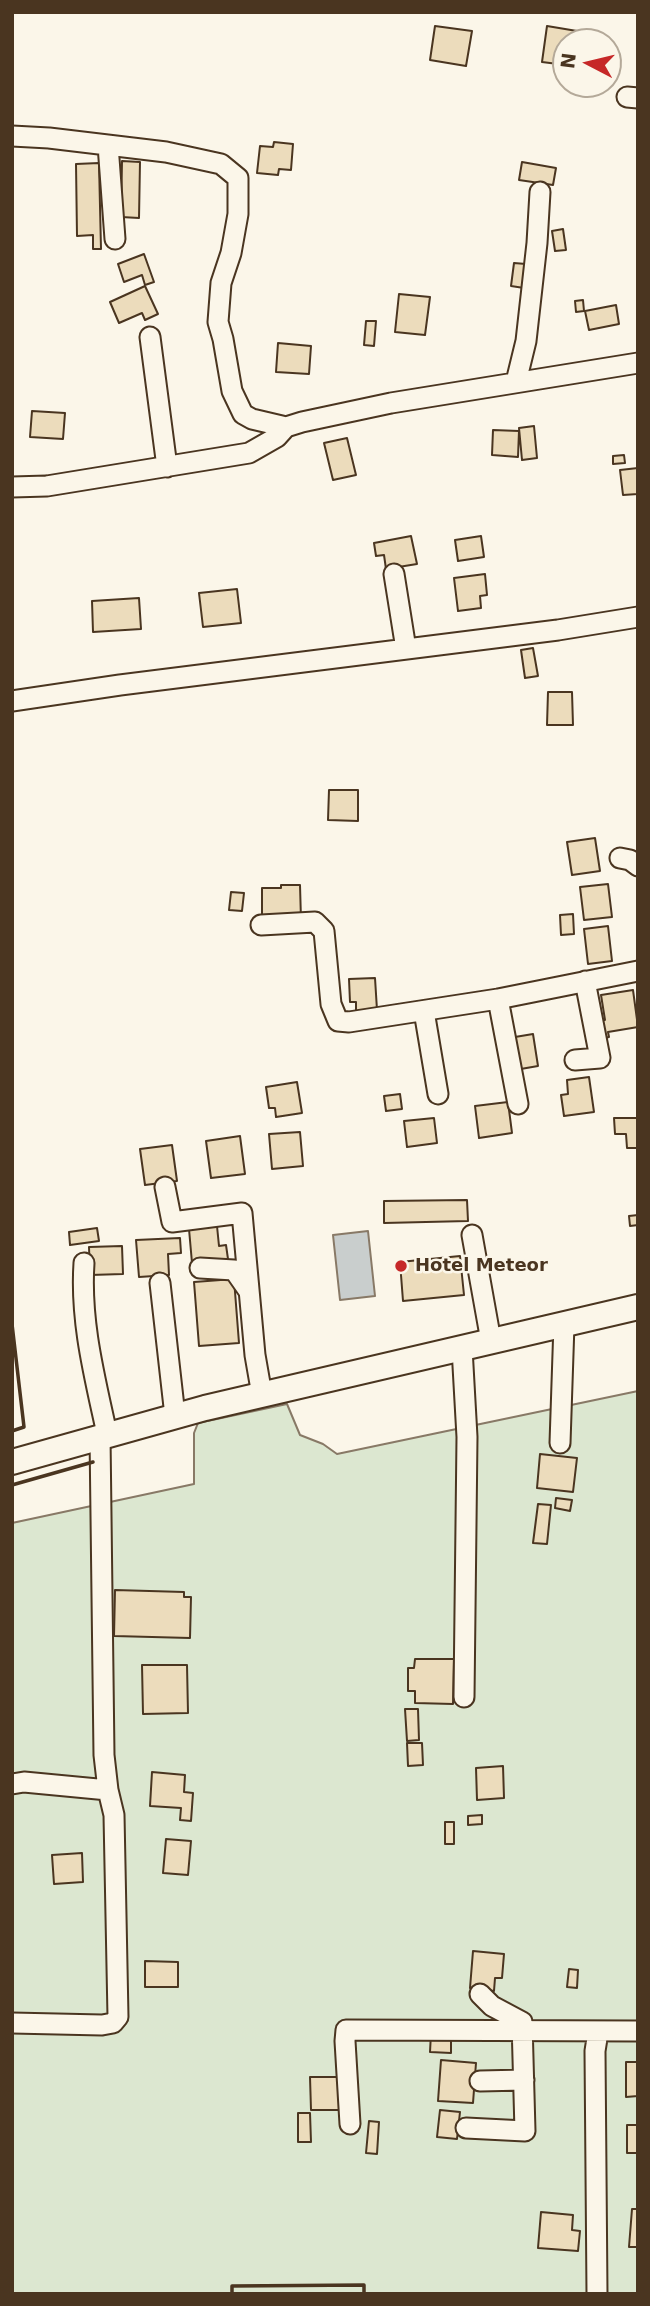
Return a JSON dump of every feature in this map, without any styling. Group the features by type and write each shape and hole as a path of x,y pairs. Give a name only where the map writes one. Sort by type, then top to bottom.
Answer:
{"main road":[{"path":"12,1462 175,1416 638,1307"}],"street":[{"path":"12,136 166,152 213,162 229,169 238,178 238,214 231,253 221,284 218,322 232,391 243,414 252,419 286,427 391,403 638,363"},
{"path":"108,145 115,239"},
{"path":"516,383 526,341 540,192"},
{"path":"150,337 167,467"},
{"path":"12,487 47,486 249,453 277,438 286,427"},
{"path":"394,574 406,649"},
{"path":"12,701 558,630 638,617"},
{"path":"261,925 315,922 321,927 324,932 331,1004 338,1021 349,1022 498,999 638,971"},
{"path":"575,1060 600,1058 585,981"},
{"path":"498,999 519,1104"},
{"path":"424,1010 439,1094"},
{"path":"165,1187 172,1222 242,1213 255,1355 262,1395"},
{"path":"472,1235 491,1341"},
{"path":"12,2023 102,2025 113,2023 118,2017 114,1815 104,1755 104,1435 85,1322 82,1291 84,1263"},
{"path":"200,1268 234,1270 248,1290"},
{"path":"160,1283 175,1416"},
{"path":"560,1443 564,1324"},
{"path":"462,1348 467,1437 464,1697"},
{"path":"12,1784 24,1782 108,1790"},
{"path":"466,2128 525,2131 523,2022 492,2006 480,1994"},
{"path":"350,2124 346,2030 638,2031"},
{"path":"597,2294 595,2051 598,2032"},
{"path":"480,2081 524,2080"}],"green space":[{"path":"638,1391 638,2294 12,2294 12,1523 194,1484 194,1433 198,1423 287,1404 300,1435 323,1444 337,1454"}],"shaded area":[{"path":"368,1231 375,1296 340,1300 333,1235"}],"building":[{"path":"435,26 472,31 466,66 430,60"},
{"path":"547,26 559,28 552,28 552,63 542,62"},
{"path":"274,142 293,144 291,170 279,169 278,175 257,173 260,146 273,147"},
{"path":"122,161 140,162 139,218 121,217"},
{"path":"522,162 556,168 553,185 519,180"},
{"path":"99,163 101,249 93,249 93,235 77,236 76,164"},
{"path":"563,229 566,250 555,251 552,231"},
{"path":"144,254 154,282 145,285 142,275 124,282 118,264"},
{"path":"514,263 526,264 524,288 511,286"},
{"path":"145,286 158,314 145,320 142,313 119,323 110,302"},
{"path":"399,294 430,297 425,335 395,332"},
{"path":"583,300 584,311 576,312 575,301"},
{"path":"616,305 619,324 589,330 585,311"},
{"path":"366,321 376,321 374,346 364,345"},
{"path":"278,343 311,346 309,374 276,372"},
{"path":"32,411 65,413 63,439 30,437"},
{"path":"534,426 537,458 522,460 519,428"},
{"path":"493,430 519,431 518,457 492,455"},
{"path":"347,438 356,475 333,480 324,443"},
{"path":"624,455 625,463 613,464 613,456"},
{"path":"638,468 638,494 623,495 620,470"},
{"path":"411,536 417,564 386,569 384,555 376,556 374,543"},
{"path":"481,536 484,557 458,561 455,540"},
{"path":"485,574 487,595 480,596 481,608 458,611 454,578"},
{"path":"237,589 241,623 203,627 199,593"},
{"path":"139,598 141,629 93,632 92,601"},
{"path":"533,648 538,676 525,678 521,650"},
{"path":"548,692 572,692 573,725 547,725"},
{"path":"329,790 358,790 358,821 328,820"},
{"path":"595,838 600,871 572,875 567,842"},
{"path":"608,884 612,917 584,920 580,887"},
{"path":"281,885 300,885 301,920 262,921 262,888 281,888"},
{"path":"231,892 244,893 242,911 229,910"},
{"path":"573,914 574,934 561,935 560,915"},
{"path":"608,926 612,961 588,964 584,929"},
{"path":"375,978 377,1010 356,1011 356,1002 350,1002 349,979"},
{"path":"633,990 638,1027 608,1032 609,1037 601,1039 598,1021 605,1020 601,995"},
{"path":"533,1034 538,1066 515,1070 509,1038"},
{"path":"589,1077 594,1112 564,1116 561,1095 568,1094 567,1080"},
{"path":"297,1082 302,1113 276,1117 275,1108 269,1108 266,1087"},
{"path":"400,1094 402,1109 386,1111 384,1096"},
{"path":"508,1102 512,1133 479,1138 475,1106"},
{"path":"434,1118 437,1143 407,1147 404,1121"},
{"path":"614,1118 638,1118 638,1148 627,1148 626,1134 615,1134"},
{"path":"300,1132 303,1166 272,1169 269,1134"},
{"path":"240,1136 245,1174 211,1178 206,1141"},
{"path":"172,1145 177,1181 145,1185 140,1149"},
{"path":"467,1200 468,1221 384,1223 384,1201"},
{"path":"638,1215 638,1225 630,1226 629,1216"},
{"path":"217,1226 219,1246 226,1245 228,1259 192,1263 189,1229"},
{"path":"97,1228 99,1241 70,1245 69,1232"},
{"path":"180,1238 181,1253 168,1254 169,1275 139,1277 136,1240"},
{"path":"122,1246 123,1274 90,1275 89,1247"},
{"path":"460,1256 464,1295 403,1301 400,1262"},
{"path":"234,1279 239,1343 199,1346 194,1282"},
{"path":"540,1454 577,1458 573,1492 537,1488"},
{"path":"556,1498 572,1500 570,1511 555,1508"},
{"path":"538,1504 551,1505 547,1544 533,1543"},
{"path":"115,1590 184,1592 184,1597 191,1597 190,1638 114,1636"},
{"path":"415,1659 454,1659 453,1704 415,1703 415,1691 408,1691 408,1668 414,1668"},
{"path":"142,1665 187,1665 188,1713 143,1714"},
{"path":"405,1709 418,1709 419,1740 407,1741"},
{"path":"407,1743 422,1743 423,1765 408,1766"},
{"path":"503,1766 504,1798 477,1800 476,1768"},
{"path":"152,1772 185,1775 184,1792 193,1793 191,1821 180,1820 181,1808 150,1806"},
{"path":"482,1815 482,1824 468,1825 468,1816"},
{"path":"445,1822 454,1822 454,1844 445,1844"},
{"path":"166,1839 191,1841 188,1875 163,1873"},
{"path":"82,1853 83,1882 54,1884 52,1855"},
{"path":"473,1951 504,1954 502,1978 495,1978 494,1991 470,1988"},
{"path":"145,1961 178,1962 178,1987 145,1987"},
{"path":"569,1969 578,1970 577,1988 567,1987"},
{"path":"431,2033 451,2034 451,2053 430,2052"},
{"path":"441,2060 476,2063 473,2103 438,2101"},
{"path":"626,2062 638,2062 638,2096 626,2097"},
{"path":"310,2077 342,2077 342,2110 311,2110"},
{"path":"440,2110 460,2112 457,2139 437,2137"},
{"path":"298,2113 310,2113 311,2142 298,2142"},
{"path":"369,2121 379,2122 377,2154 366,2153"},
{"path":"627,2125 638,2125 638,2153 627,2153"},
{"path":"632,2209 638,2209 638,2247 629,2247"},
{"path":"541,2212 573,2215 572,2230 580,2231 578,2251 538,2248"}],"wall":[{"path":"12,1324 24,1427 12,1431"},
{"path":"12,1485 93,1462"},
{"path":"232,2294 232,2286 364,2285 364,2294"}],"place":[{"name":"Hotel Meteor","path":"401,1266"}]}
